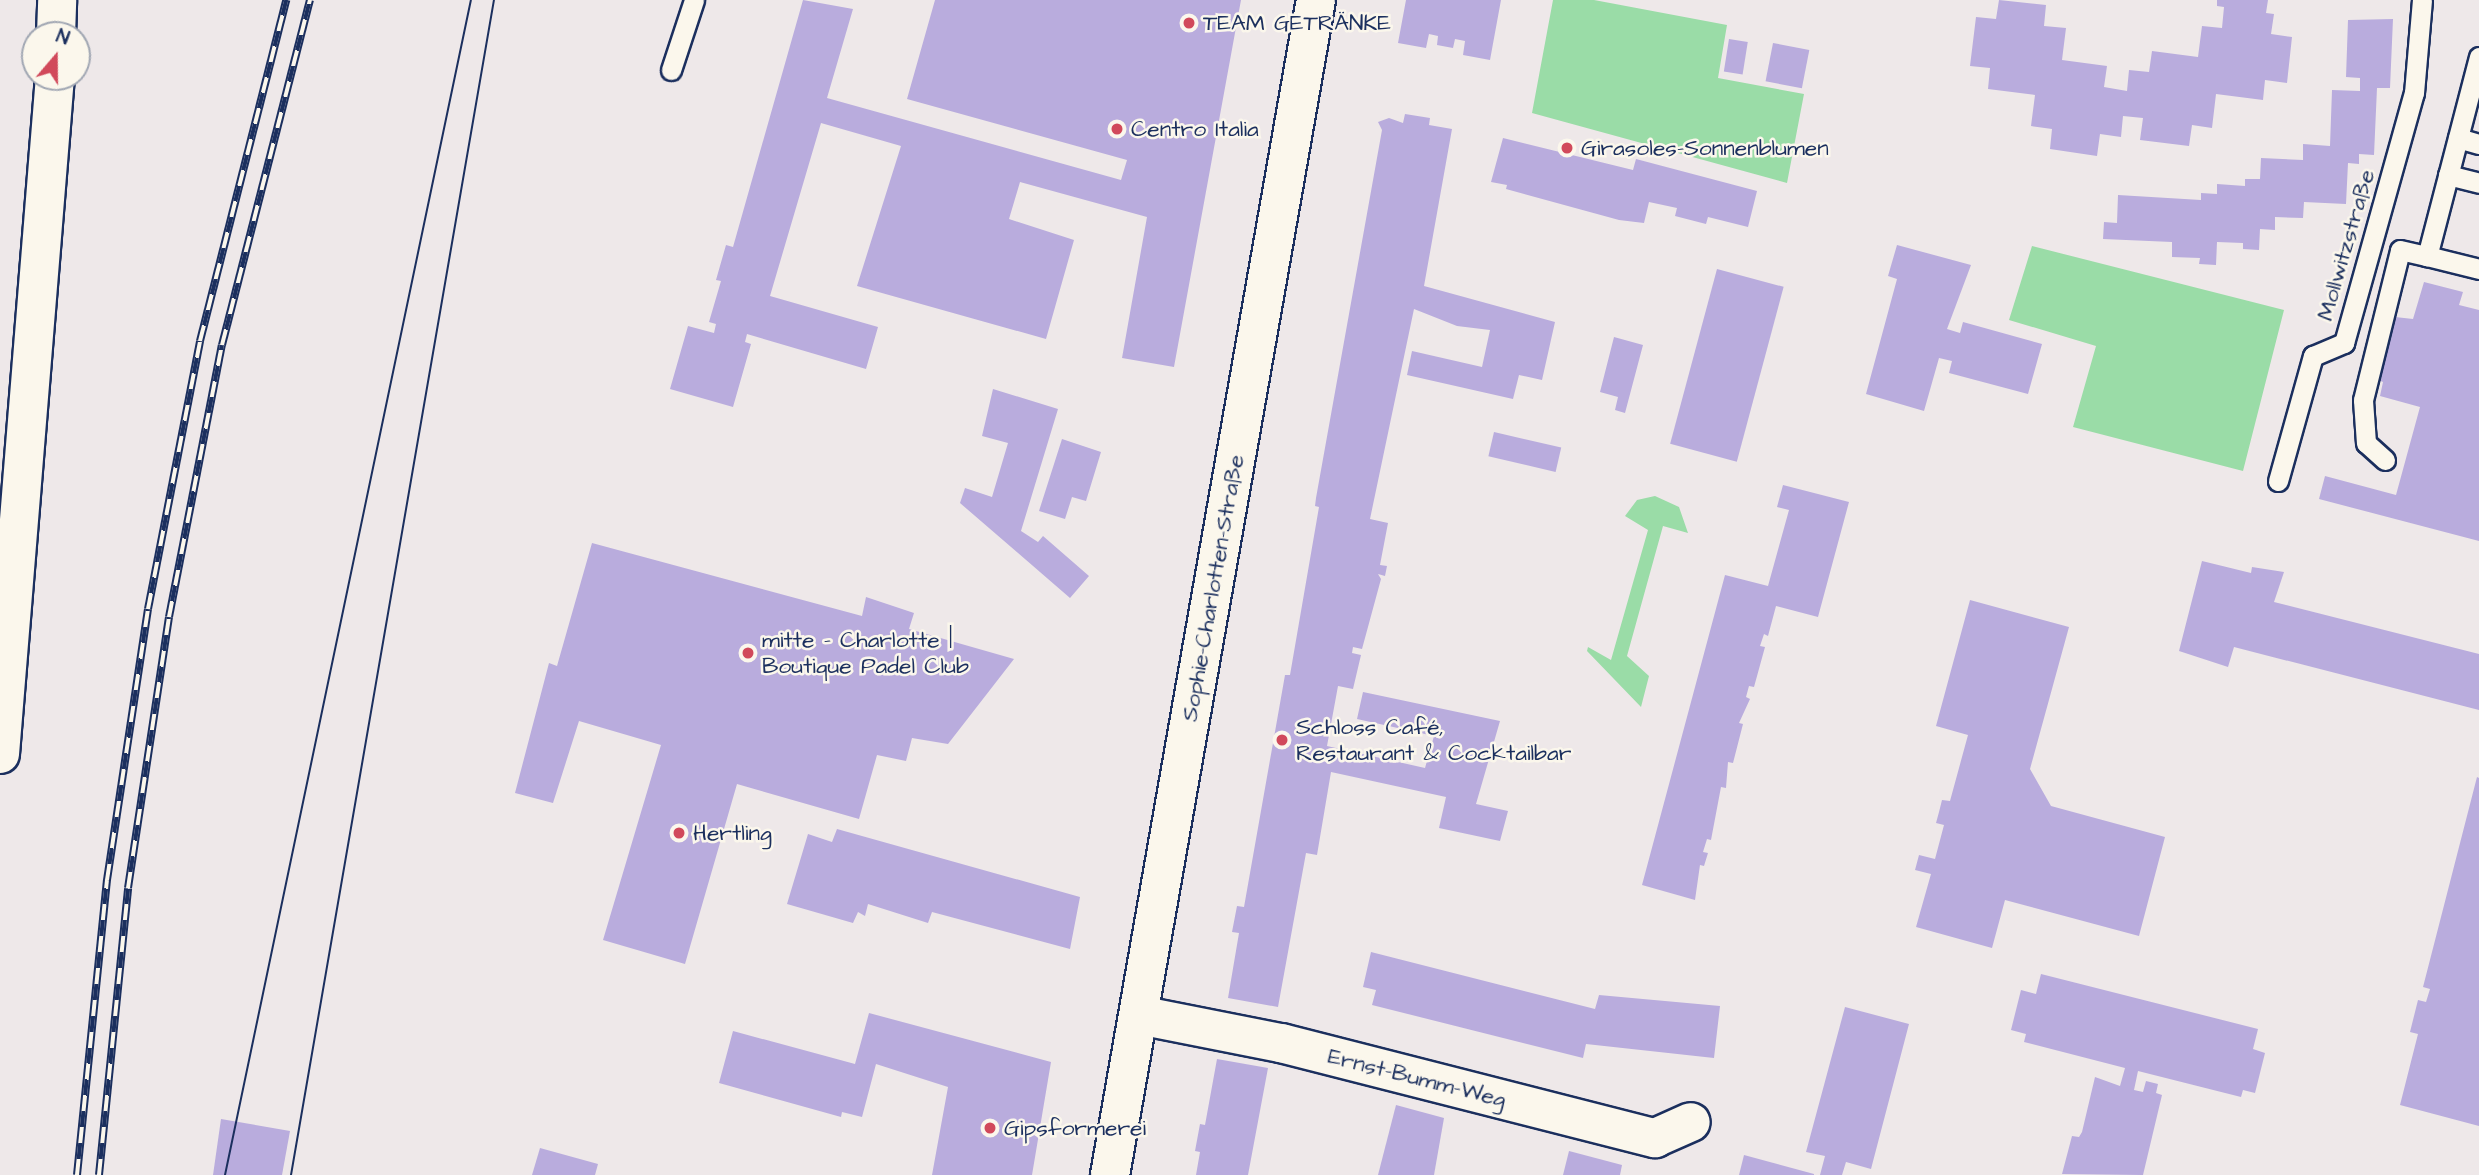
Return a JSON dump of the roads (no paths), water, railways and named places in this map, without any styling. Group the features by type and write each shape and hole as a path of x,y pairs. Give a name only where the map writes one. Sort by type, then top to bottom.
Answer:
{"main road":[{"path":"56,21 57,0"},
{"name":"Sophie-Charlotten-Straße","path":"1110,1175 1316,0"},
{"path":"0,754 54,91"},
{"name":"Ernst-Bumm-Weg","path":"1139,1015 1281,1043 1655,1138 1690,1122"}],"lane":[{"path":"671,70 694,0"},
{"name":"Mollwitzstraße","path":"2278,481 2313,356 2344,343 2414,93 2421,0"},
{"path":"2427,256 2479,57"},
{"path":"2458,138 2479,144"},
{"path":"2448,175 2479,183"},
{"path":"2385,460 2366,443 2364,400 2400,250 2479,270"}],"tram line":[{"path":"225,1175 471,0"},
{"path":"291,1175 494,0"}],"railway":[{"path":"77,1175 107,880 148,609 200,341 286,0"},
{"path":"99,1175 128,888 169,617 222,345 310,0"}],"place":[{"name":"TEAM GETRÄNKE","path":"1189,23"},
{"name":"Centro Italia","path":"1117,129"},
{"name":"Girasoles-Sonnenblumen","path":"1567,148"},
{"name":"mitte - Charlotte | Boutique Padel Club","path":"748,653"},
{"name":"Schloss Café, Restaurant & Cocktailbar","path":"1282,740"},
{"name":"Hertling","path":"679,833"},
{"name":"Gipsformerei","path":"990,1128"}]}
